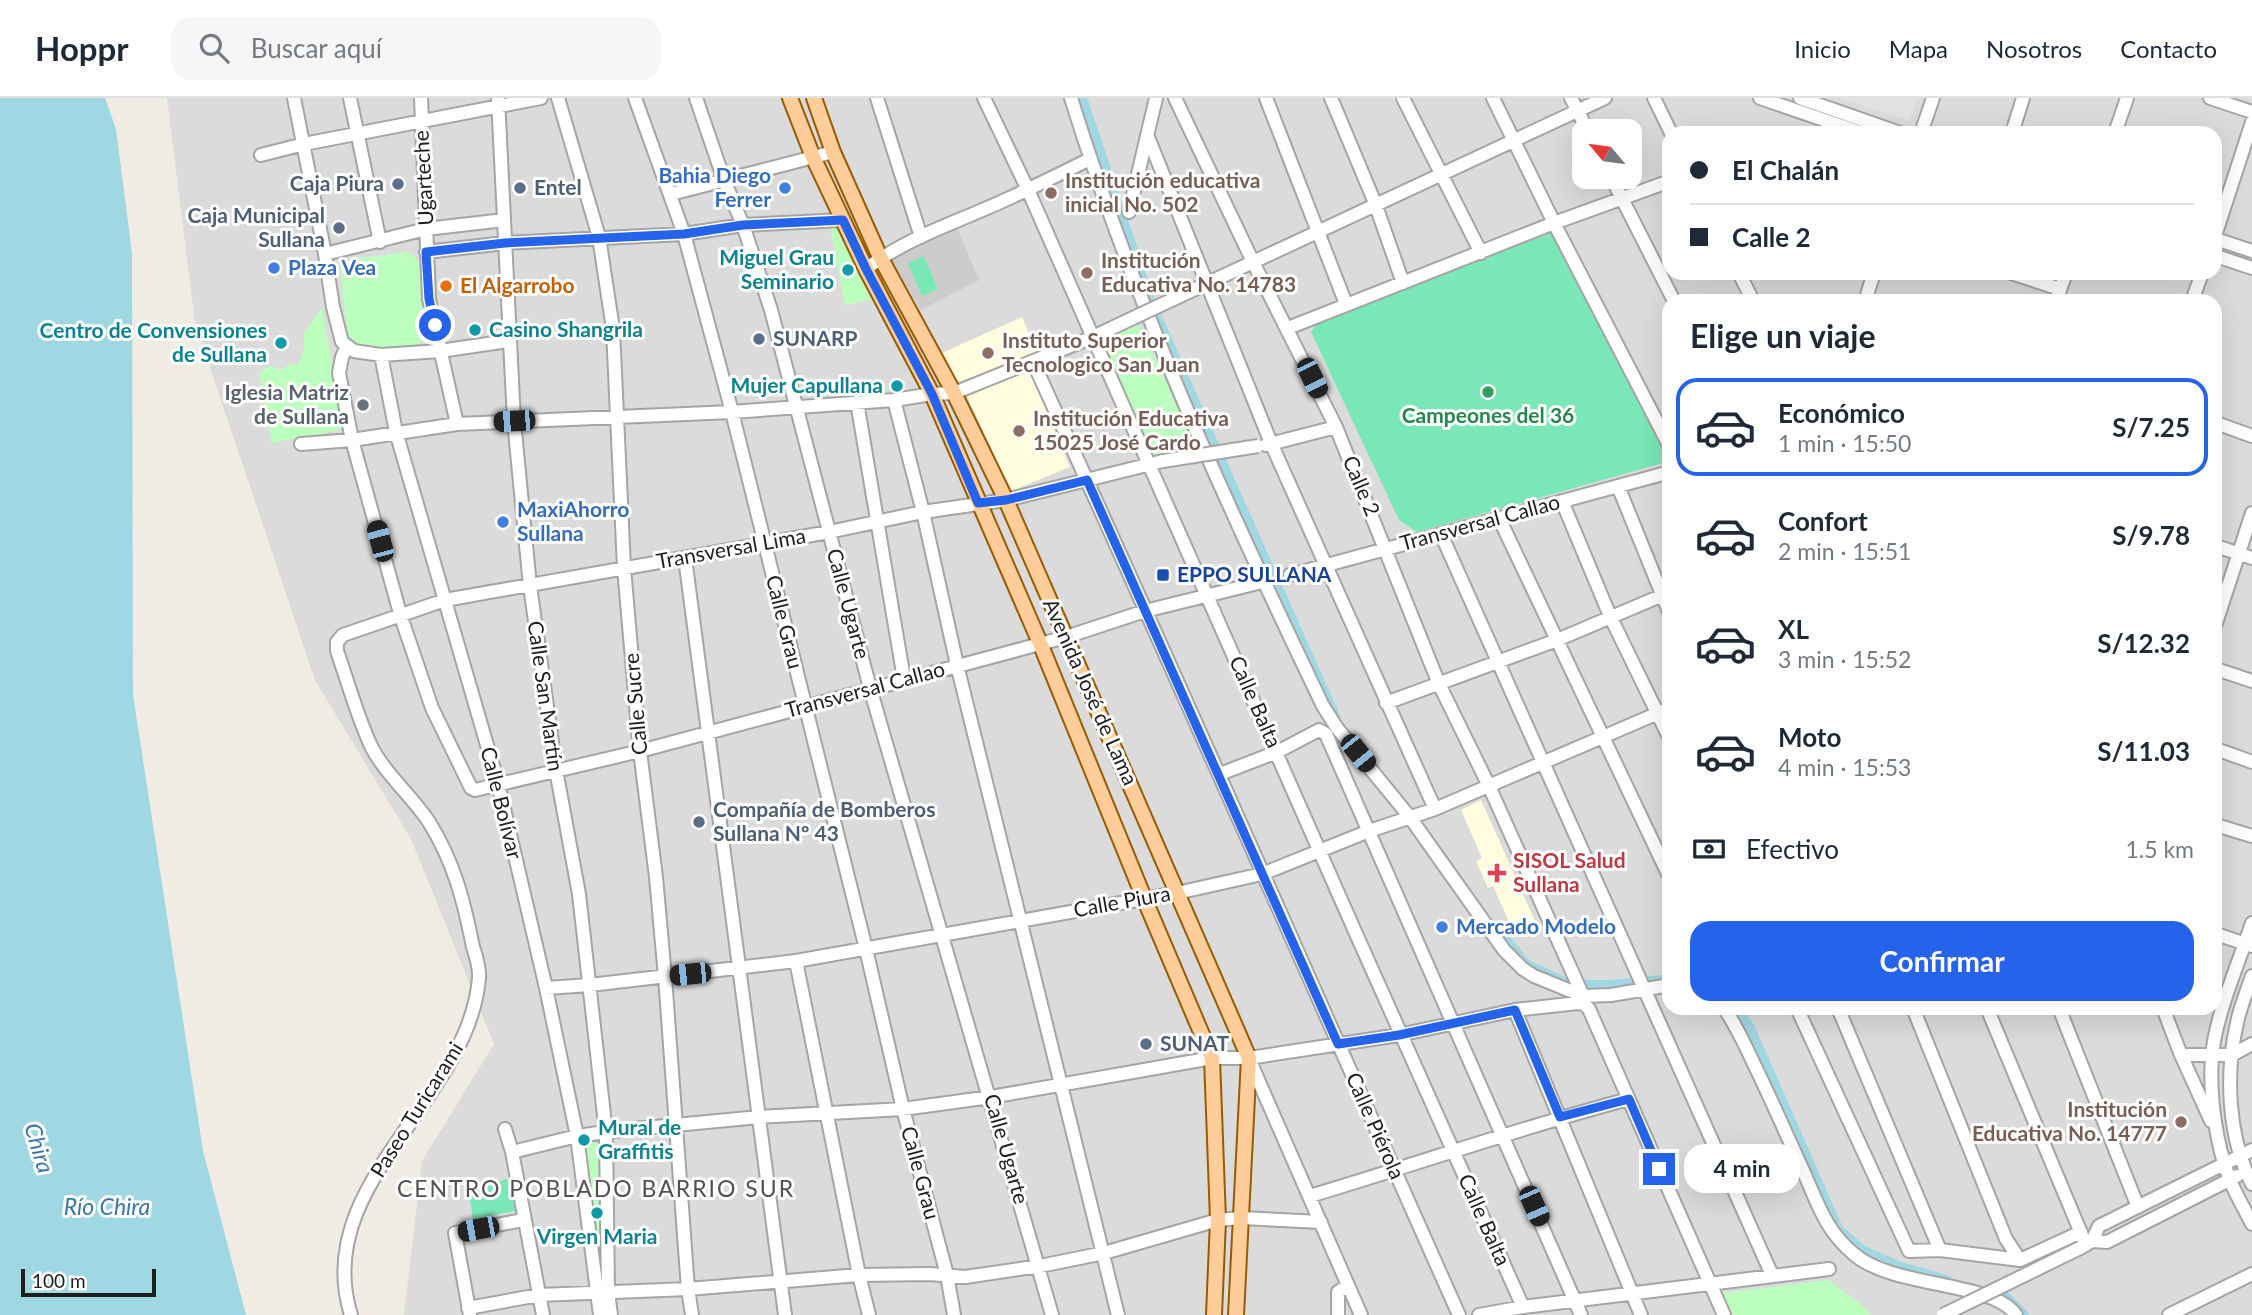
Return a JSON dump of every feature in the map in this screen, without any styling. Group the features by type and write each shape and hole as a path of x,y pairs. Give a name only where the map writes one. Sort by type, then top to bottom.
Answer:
{"main road":[{"name":"Avenida José de Lama","path":"790,98 813,157 866,269 932,394 1040,643 1212,1058 1218,1220 1214,1315"},
{"name":"Avenida José de Lama","path":"814,98 833,152 880,258 954,393 1006,500 1249,1058 1236,1315"}],"street":[{"path":"294,98 308,143 329,253 333,307 342,342 355,351 381,355 440,351 509,341"},
{"path":"351,98 380,242"},
{"name":"Ugarteche","path":"421,98 429,299 457,424"},
{"path":"261,155 308,143 421,123 498,102 541,98"},
{"name":"Calle Sucre","path":"558,98 599,237 613,329 624,568 640,751 656,877 692,1315"},
{"name":"Calle Grau","path":"635,98 684,234 732,412 866,949 903,1109 947,1275 954,1315"},
{"name":"Calle Ugarte","path":"696,98 724,180 743,225 798,406 870,688 991,1097 1052,1315"},
{"path":"877,98 920,237"},
{"name":"Calle Balta","path":"984,98 1028,190 1321,851 1399,1035 1523,1307"},
{"path":"1071,98 1118,241 1212,469 1324,706 1338,728 1409,816 1504,950 1523,969 1583,996 1611,995 1662,986"},
{"path":"1129,212 1156,98"},
{"name":"Calle 2","path":"1175,98 1336,427 1439,684 1489,786 1583,996"},
{"path":"1266,98 1346,304"},
{"path":"1331,98 1375,203 1402,283"},
{"path":"1403,98 1481,253"},
{"path":"1493,98 1662,432"},
{"path":"301,444 352,440 457,424 732,412 954,393 1093,337 1317,233 1513,139 1574,104 1605,98"},
{"path":"1654,98 1668,126"},
{"path":"1800,98 1880,126"},
{"path":"1923,126 1933,98"},
{"path":"2014,126 2023,98"},
{"path":"2117,126 2127,98"},
{"path":"2210,98 2252,112"},
{"path":"1768,99 1843,126"},
{"name":"Calle San Martín","path":"498,102 514,421 530,586 556,770 579,894 606,1133 603,1292"},
{"path":"2222,214 2252,122"},
{"path":"1148,137 1265,445 1326,565 1435,809"},
{"path":"671,194 833,152"},
{"path":"866,269 880,258 920,237 1028,190 1090,159"},
{"path":"1288,328 1554,223 1662,184"},
{"path":"1617,189 1662,278"},
{"path":"329,253 426,229 504,220"},
{"path":"426,252 505,243 684,234 743,225 843,220"},
{"path":"2222,241 2252,251"},
{"path":"2222,258 2252,268"},
{"path":"2026,280 2056,294"},
{"path":"347,346 339,365 339,373 352,440 401,617"},
{"name":"Calle Bolívar","path":"381,355 396,432 498,783 577,1136 603,1292"},
{"name":"Calle Piérola","path":"1033,362 1220,774 1262,874 1460,1315"},
{"path":"894,400 1118,1315"},
{"path":"858,402 904,679"},
{"path":"2222,425 2252,436"},
{"name":"Transversal Lima","path":"337,642 343,635 445,600 764,544 923,512 1006,500 1147,463 1265,445 1336,427"},
{"name":"Transversal Callao","path":"1290,575 1662,474"},
{"path":"1618,486 1662,586"},
{"path":"1562,501 1610,616 1662,708"},
{"path":"2222,604 2252,513"},
{"path":"1499,517 1662,862"},
{"path":"1441,534 1772,1275"},
{"path":"2222,548 2252,558"},
{"path":"685,558 785,1315"},
{"name":"Transversal Callao","path":"401,617 432,708 471,788 475,790 640,751 1066,637 1145,611 1258,583"},
{"path":"1387,703 1557,640 1662,594"},
{"name":"Paseo Turicarami","path":"337,642 337,651 372,747 429,823 456,873 480,975 464,1034 439,1081 372,1180 351,1223 344,1263 349,1315"},
{"path":"2222,671 2252,681"},
{"name":"Calle Piura","path":"546,988 796,961 1177,893 1262,874 1369,831 1435,809 1662,710"},
{"path":"1220,774 1277,752 1319,730 1326,734 1581,1315"},
{"path":"2222,751 2252,762"},
{"path":"2222,827 2252,836"},
{"path":"2222,1013 2249,945 2252,923"},
{"path":"2222,936 2249,945"},
{"path":"796,961 869,1315"},
{"path":"2252,976 2236,1023 2230,1114 2246,1153 2252,1184"},
{"path":"512,1152 577,1136 759,1117 903,1109 991,1097 1212,1058 1249,1058 1399,1035 1515,1010 1578,1003 1589,1009 1724,1315"},
{"path":"1515,1010 1641,1315"},
{"path":"1728,1015 1768,1092 1830,1232 1868,1266 1994,1299 2017,1315"},
{"path":"1800,1015 1909,1251 1940,1250 2020,1260 2081,1232"},
{"path":"1841,1015 1940,1250"},
{"path":"1916,1015 2006,1239 2020,1260"},
{"path":"1990,1015 2086,1245"},
{"path":"2062,1015 2138,1207"},
{"path":"2166,1015 2180,1055 2218,1136"},
{"path":"2221,1015 2211,1056 2213,1107 2230,1179 2252,1224"},
{"path":"2180,1055 2232,1055 2252,1044"},
{"path":"1249,1058 1361,1315"},
{"path":"1310,1196 1560,1117 1629,1099"},
{"path":"505,1129 512,1152 543,1315"},
{"path":"2086,1245 2099,1226 2246,1153"},
{"path":"1943,1315 2086,1245 2107,1242 2249,1170"},
{"path":"523,1220 455,1233 469,1312 539,1296 688,1289 859,1275 965,1277 1104,1253 1218,1220 1241,1218 1321,1222"},
{"path":"1479,1315 1576,1300 1829,1269"},
{"path":"2169,1315 2252,1274"},
{"path":"1338,1315 1338,1292 1347,1286"},
{"path":"600,1315 603,1292"},
{"path":"603,1292 611,1315"}],"shaded area":[{"path":"167,98 2252,98 2252,1315 404,1315 422,1161 494,1044 411,839 315,680 195,323"},
{"path":"1840,98 1917,98 1909,121"},
{"path":"957,228 979,280 921,310 891,259"},
{"name":"Instituto Superior Tecnologico San Juan","path":"1022,317 1037,352 956,386 940,354"},
{"name":"Institución Educativa 15025 José Cardo","path":"1028,368 1070,467 1011,491 967,396"},
{"name":"SISOL Salud Sullana","path":"1481,800 1535,921 1513,931 1493,886 1488,888 1476,861 1482,858 1461,810"}],"green space":[{"path":"843,220 875,298 845,306 829,222"},
{"name":"Campeones del 36","path":"1551,233 1557,236 1662,441 1662,463 1417,532 1399,520 1311,332 1319,321"},
{"path":"408,252 418,260 429,333 416,346 362,350 348,338 340,269 350,259"},
{"path":"924,256 938,289 922,296 908,263"},
{"path":"322,308 344,429 272,443 259,372 269,366 282,370 289,364 298,365 304,348 304,332"},
{"path":"1132,324 1141,328 1192,440 1191,449 1153,455 1101,338"},
{"path":"604,1139 605,1279 598,1279 582,1145"},
{"path":"508,1179 515,1211 473,1219 468,1188"},
{"path":"1829,1280 1869,1311 1870,1315 1733,1315 1723,1307 1720,1300 1723,1293"}],"water":[{"name":"Río Chira","path":"0,98 105,98 116,129 132,254 133,695 203,1151 246,1315 0,1315"}],"waterway":[{"path":"1082,98 1151,304 1335,716"},
{"path":"1494,926 1526,964 1570,985 1613,985 1662,980"},
{"path":"1742,1015 1750,1028 1838,1229 1862,1250 1898,1266 1947,1280"},
{"path":"1988,1291 2004,1295 2024,1315"}],"place":[{"name":"Caja Piura","path":"398,184"},
{"name":"Entel","path":"520,188"},
{"name":"Bahia Diego Ferrer","path":"785,188"},
{"name":"Institución educativa inicial No. 502","path":"1051,193"},
{"name":"Caja Municipal Sullana","path":"339,228"},
{"name":"Plaza Vea","path":"274,268"},
{"name":"Miguel Grau Seminario","path":"848,270"},
{"name":"Institución Educativa No. 14783","path":"1087,273"},
{"name":"El Algarrobo","path":"446,286"},
{"name":"Casino Shangrila","path":"475,330"},
{"name":"SUNARP","path":"759,339"},
{"name":"Centro de Convensiones de Sullana","path":"281,343"},
{"name":"Instituto Superior Tecnologico San Juan","path":"988,353"},
{"name":"Mujer Capullana","path":"897,386"},
{"name":"Campeones del 36","path":"1488,392"},
{"name":"Iglesia Matriz de Sullana","path":"363,405"},
{"name":"Institución Educativa 15025 José Cardo","path":"1019,431"},
{"name":"MaxiAhorro Sullana","path":"503,522"},
{"name":"EPPO SULLANA","path":"1163,575"},
{"name":"Compañía de Bomberos Sullana Nº 43","path":"699,822"},
{"name":"SISOL Salud Sullana","path":"1497,873"},
{"name":"Mercado Modelo","path":"1442,927"},
{"name":"SUNAT","path":"1146,1044"},
{"name":"Institución Educativa No. 14777","path":"2181,1122"},
{"name":"Mural de Graffitis","path":"584,1140"},
{"name":"Virgen Maria","path":"597,1213"}],"district":[{"name":"CENTRO POBLADO BARRIO SUR","path":"596,1189"}],"route":[{"path":"435,325 429,299 426,252 505,243 684,234 743,225 843,220 932,394 978,503 1006,500 1087,480 1338,1044 1399,1035 1515,1010 1560,1117 1629,1099 1659,1169"}],"water label":[{"name":"Chira","path":"39,1148"}]}
